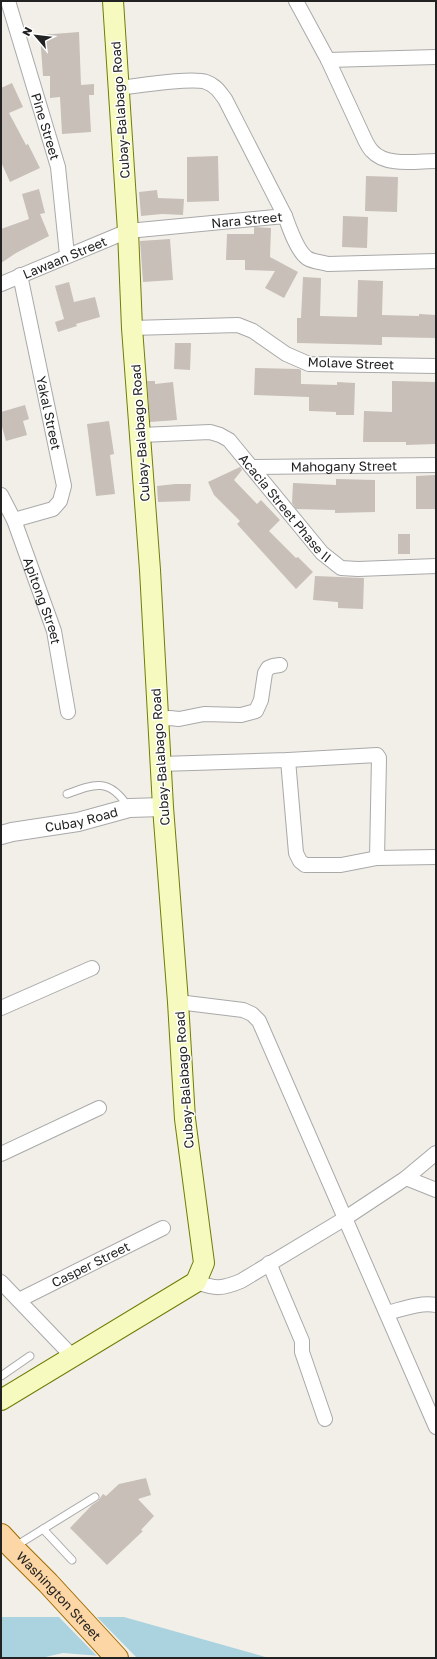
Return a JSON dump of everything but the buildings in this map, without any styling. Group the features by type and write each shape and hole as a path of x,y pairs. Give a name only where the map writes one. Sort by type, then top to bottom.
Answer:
{"main road":[{"name":"Cubay-Balabago Road","path":"113,1 128,231 132,328 150,570 162,807 178,1002 185,1119 204,1263 196,1282"},
{"path":"2,1396 196,1282"},
{"name":"Washington Street","path":"4,1538 117,1658"}],"street":[{"name":"Pine Street","path":"8,1 58,166 67,255"},
{"path":"296,1 328,60 372,152 383,159 398,162 436,161"},
{"path":"328,60 436,57"},
{"path":"119,88 191,81 206,82 216,87 225,98 285,216"},
{"name":"Nara Street","path":"128,231 285,216 298,247 305,257 314,261 328,264 436,261"},
{"name":"Lawaan Street","path":"1,284 67,255 128,231"},
{"name":"Yakal Street","path":"14,520 53,509 60,501 64,486 20,275"},
{"name":"Molave Street","path":"132,328 238,325 253,331 286,354 309,364 436,366"},
{"name":"Acacia Street Phase II","path":"141,435 210,432 229,440 322,553 341,568 358,569 436,566"},
{"name":"Mahogany Street","path":"252,467 436,465"},
{"name":"Apitong Street","path":"1,495 14,520 54,631 68,712"},
{"path":"157,720 170,718 179,719 204,714 241,715 256,711 261,700 265,673 268,668 280,665"},
{"path":"161,764 288,760 377,755 379,758 377,858"},
{"path":"288,760 296,853 300,861 305,865 341,865 377,858 436,857"},
{"name":"Cubay Road","path":"1,835 78,822 129,808 162,807"},
{"path":"1,1008 92,968"},
{"path":"178,1002 243,1010 252,1014 259,1021 344,1219 387,1313 436,1427"},
{"path":"1,1154 99,1108"},
{"path":"196,1282 211,1287 226,1287 241,1281 344,1219 406,1178 436,1153"},
{"path":"406,1178 436,1190"},
{"name":"Casper Street","path":"18,1300 163,1228"},
{"path":"269,1263 302,1342 302,1352 325,1419"},
{"path":"1,1282 72,1356"},
{"path":"387,1313 411,1306 436,1305"}],"lane":[{"path":"67,794 92,785 100,785 115,791 129,808"},
{"path":"1,1376 30,1356"},
{"path":"4,1538 43,1530 95,1497"},
{"path":"43,1530 72,1560"}],"water":[{"path":"1,1617 124,1617 269,1658 125,1658 63,1653 41,1658 1,1658"}],"pier":[{"path":"57,1615 95,1615 137,1658 99,1658"}]}
